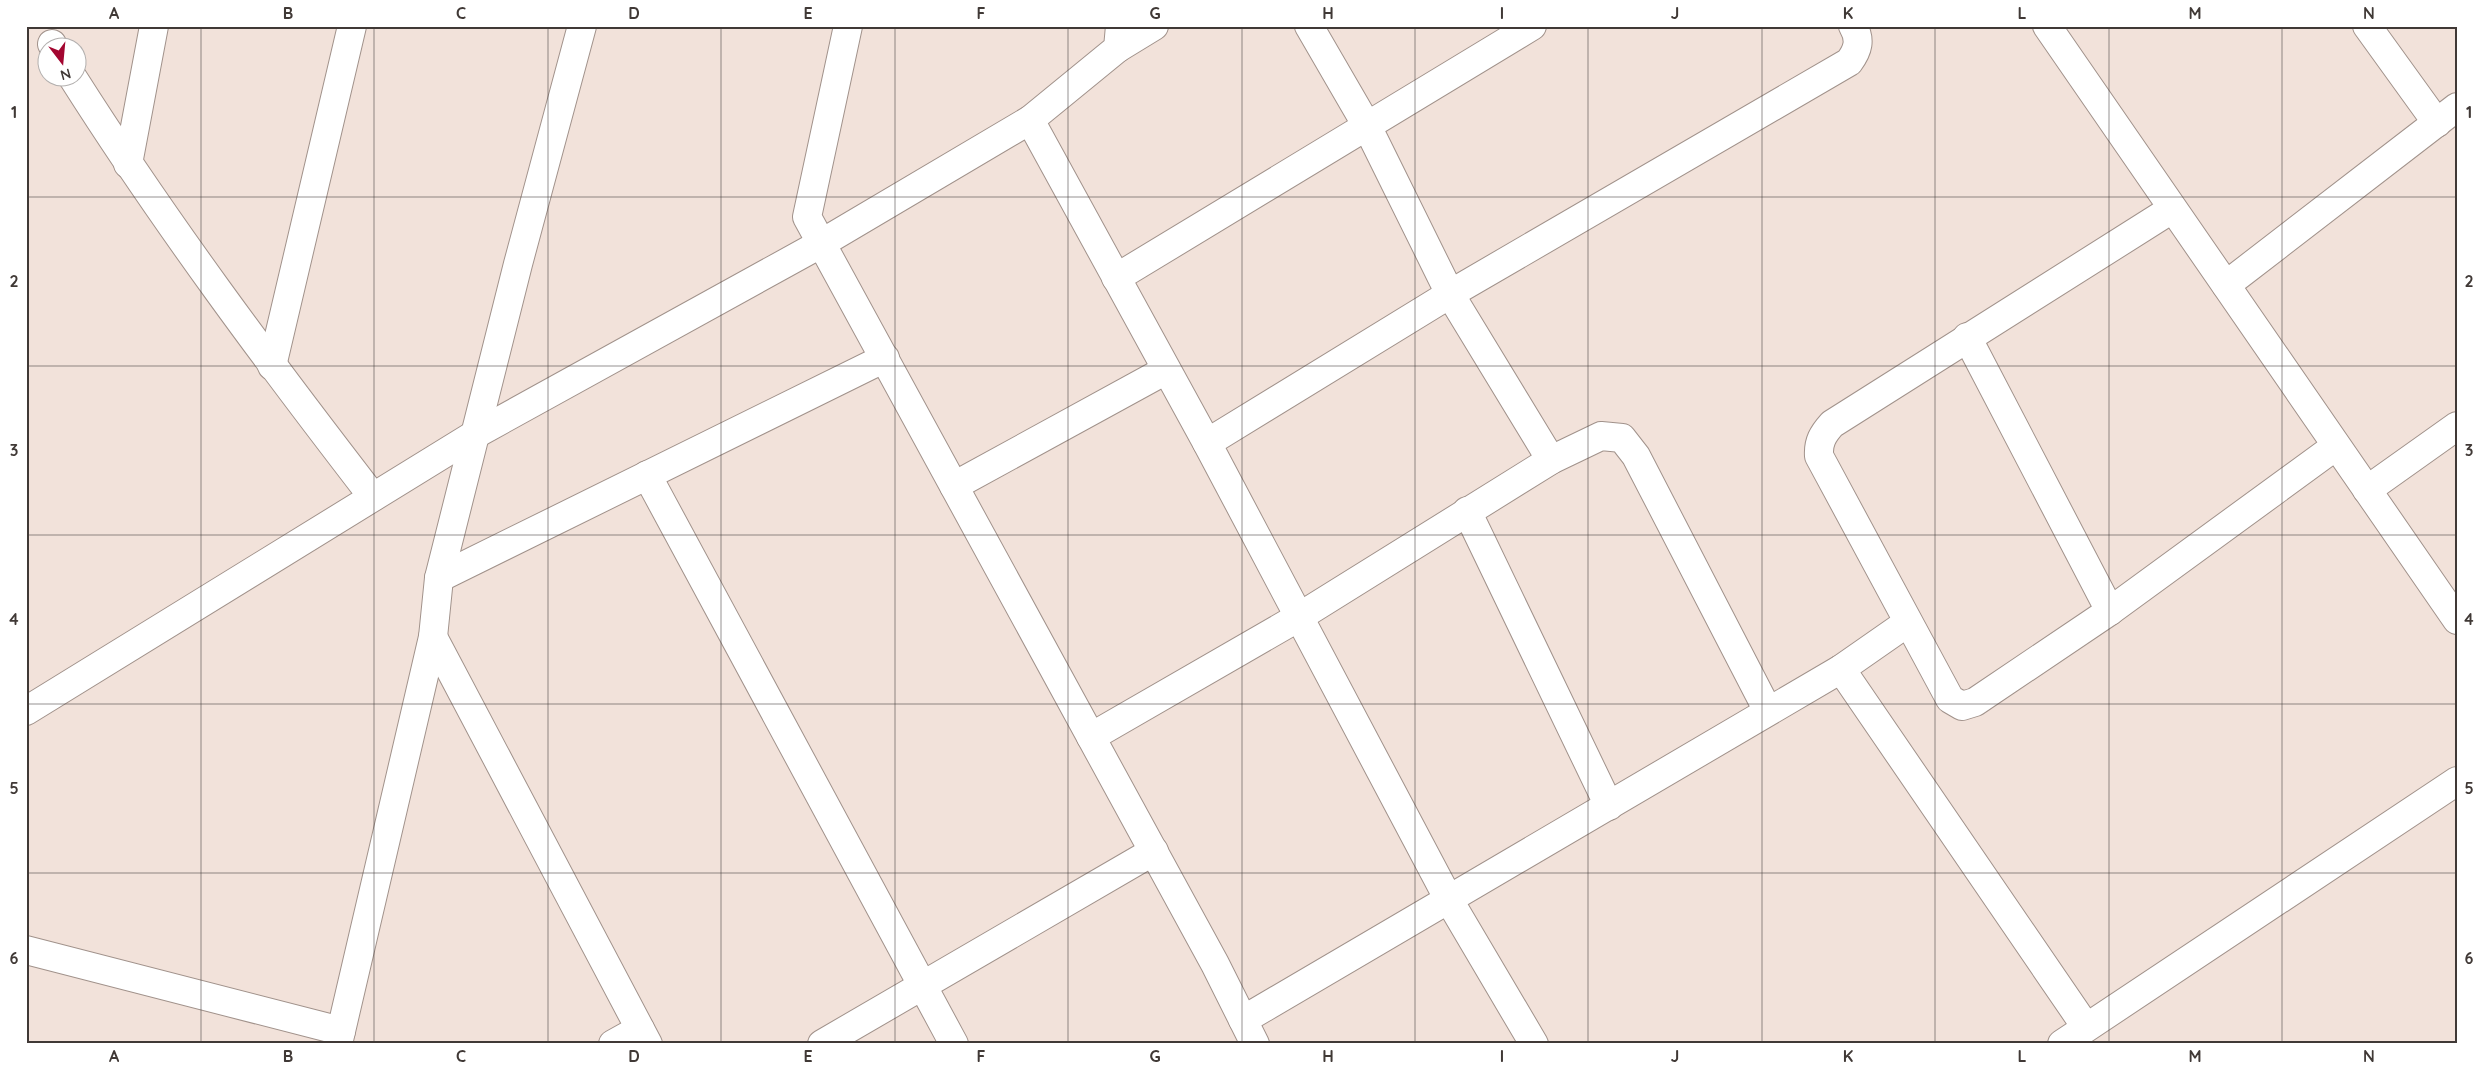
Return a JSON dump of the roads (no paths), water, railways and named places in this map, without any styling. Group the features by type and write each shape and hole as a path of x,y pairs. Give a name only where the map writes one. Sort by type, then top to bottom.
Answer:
{"street":[{"path":"128,164 154,26"},
{"path":"272,366 352,26"},
{"path":"26,950 339,1037 433,637 439,578 474,436 582,26"},
{"path":"848,26 807,216 1154,851 1249,1032 1449,900 1841,669 1907,623"},
{"path":"26,710 474,436 822,243 1030,120 1119,37 1154,26"},
{"path":"1309,26 1367,126 1450,294 1551,460"},
{"path":"1116,278 1532,26"},
{"path":"1207,443 1450,294 1849,62 1858,51 1857,33 1853,26"},
{"path":"2047,26 2457,620"},
{"path":"2226,285 2447,115 2367,26"},
{"path":"79,88 128,164 272,366 372,498"},
{"path":"1030,120 1207,443 1449,900 1534,1044"},
{"path":"2172,209 1832,424 1822,435 1818,446 1819,456 1907,623 1950,699 1962,706 1974,702 2110,612 2336,446"},
{"path":"1967,337 2110,612"},
{"path":"439,578 884,358"},
{"path":"954,486 1166,370"},
{"path":"2367,490 2457,426"},
{"path":"1091,737 1300,617 1551,460 1601,436 1622,438 1636,456 1768,711"},
{"path":"647,475 954,1044"},
{"path":"1467,511 1609,806"},
{"path":"433,637 644,1036 613,1044"},
{"path":"1841,669 2086,1027"},
{"path":"2062,1044 2457,781"},
{"path":"822,1044 1154,851"}]}
